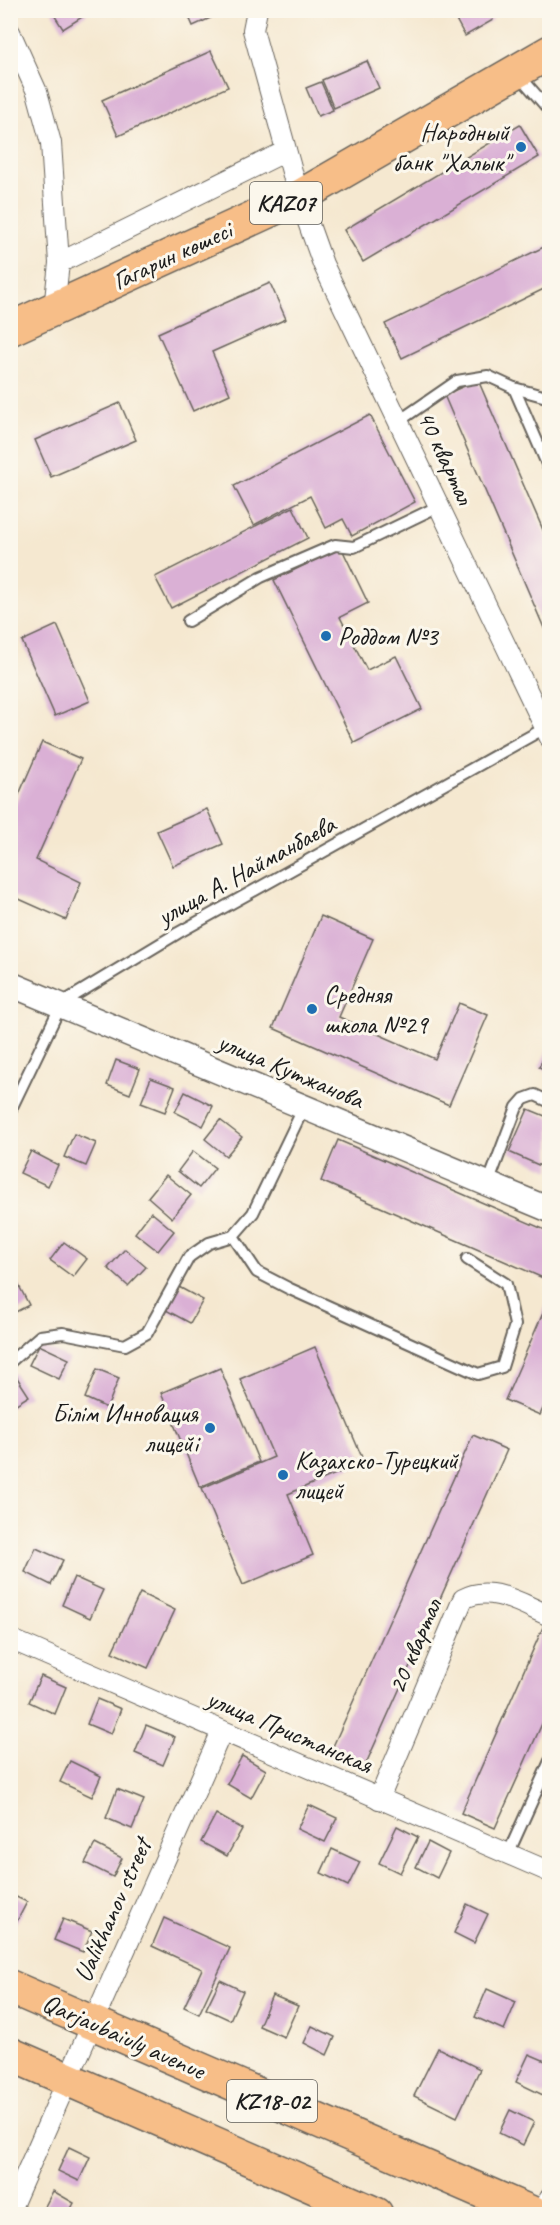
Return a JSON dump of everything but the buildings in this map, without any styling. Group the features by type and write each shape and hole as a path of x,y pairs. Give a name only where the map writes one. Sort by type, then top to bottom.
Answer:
{"highway":[{"name":"Гагарин көшесі","path":"10,328 299,197 549,52"},
{"name":"Qarjaubaiuly avenue","path":"10,1987 534,2214"},
{"name":"KZ18-02","path":"10,2054 376,2214"}],"street":[{"name":"40 квартал","path":"257,10 253,30 299,197 323,264 548,726"},
{"path":"10,32 37,92 51,143 59,263 54,309"},
{"path":"59,263 286,151"},
{"name":"улица Кутжанова","path":"10,984 62,1003 549,1210"},
{"name":"20 квартал","path":"379,1799 463,1599 472,1594 498,1594 549,1616"},
{"name":"улица Пристанская","path":"10,1639 549,1872"},
{"name":"Ualikhanov street","path":"10,2210 222,1731"},
{"path":"542,2214 549,2198"}],"lane":[{"path":"516,72 549,111"},
{"path":"399,422 457,381 488,376 514,388 549,398"},
{"path":"514,388 549,471"},
{"path":"188,621 261,578 335,545 354,548 440,506"},
{"name":"улица А. Найманбаева","path":"62,1003 178,933 548,726"},
{"path":"10,1111 62,1003"},
{"path":"487,1184 517,1107 524,1099 535,1095 549,1102"},
{"path":"10,1362 40,1336 63,1333 125,1345 147,1333 189,1257 209,1243 233,1236 253,1213 304,1107"},
{"path":"233,1236 257,1272 300,1294 478,1374 502,1367 515,1326 506,1284 466,1259"},
{"path":"508,1854 549,1761"}],"place":[{"name":"Народный банк \"Халык\"","path":"521,147"},
{"name":"Роддом №3","path":"326,636"},
{"name":"Средняя школа №29","path":"312,1009"},
{"name":"Білім Инновация лицейі","path":"210,1428"},
{"name":"Казахско-Турецкий лицей","path":"283,1475"}]}
